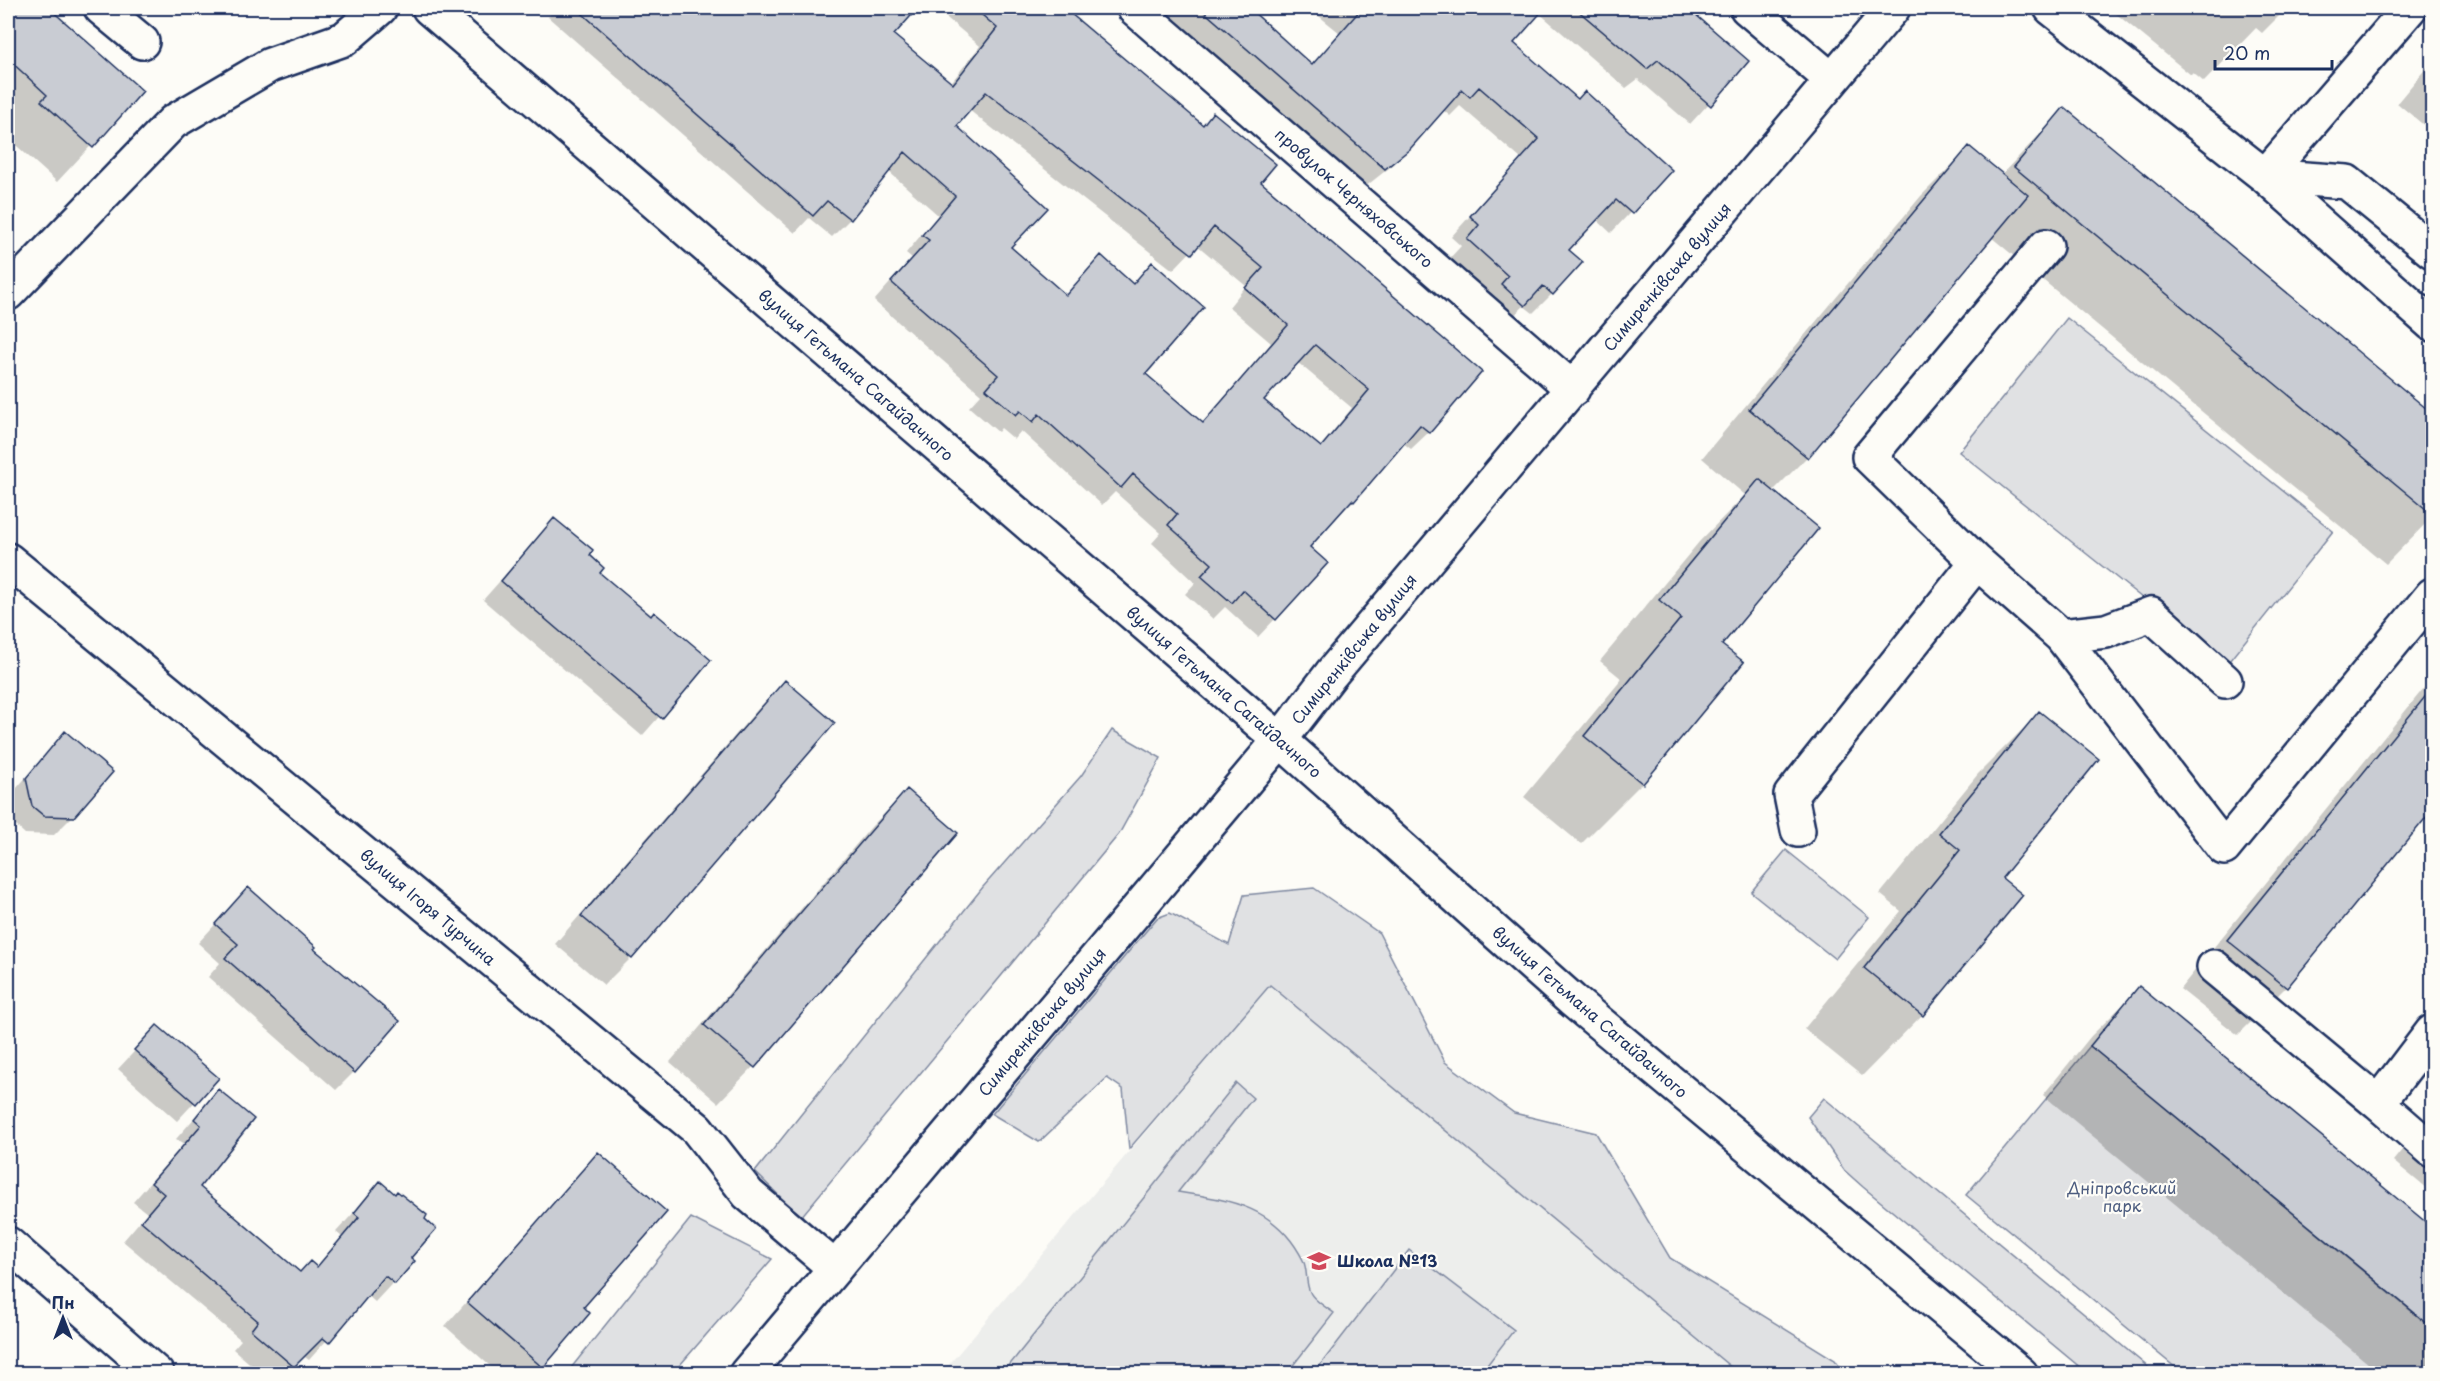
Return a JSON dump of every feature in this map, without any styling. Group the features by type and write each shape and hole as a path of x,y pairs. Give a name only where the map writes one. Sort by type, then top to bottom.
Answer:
{"street":[{"path":"101,8 142,42"},
{"path":"8,293 172,122 270,65 344,39 380,8"},
{"name":"провулок Черняховського","path":"1134,8 1573,389"},
{"path":"1747,8 1832,80"},
{"name":"Симиренківська вулиця","path":"746,1374 1893,8"},
{"path":"2051,8 2265,176 2433,324"},
{"path":"2265,176 2410,8"},
{"name":"вулиця Гетьмана Сагайдачного","path":"436,10 1280,740 1572,1000 2021,1374"},
{"path":"2265,176 2347,182 2433,251"},
{"path":"2046,246 1869,458 1977,562 2061,636 2224,848 2433,595"},
{"name":"вулиця Ігоря Турчина","path":"8,560 697,1129 748,1194 835,1268"},
{"path":"1798,830 1791,795 1977,562"},
{"path":"2061,636 2106,631 2151,614 2225,681"},
{"path":"2214,967 2433,1150"},
{"path":"2378,1103 2433,1032"},
{"path":"8,1244 157,1374"}],"shaded area":[{"name":"Школа №13","path":"1270,985 1738,1373 941,1374"}],"green space":[{"path":"2067,318 2333,531 2226,665 1959,452"},
{"path":"1112,730 1161,758 1119,834 801,1217 755,1172 983,887 1081,776"},
{"path":"1786,850 1869,917 1835,959 1751,892"},
{"path":"1314,888 1379,933 1445,1062 1514,1113 1596,1133 1670,1258 1835,1360 1844,1373 1738,1373 1270,985 1129,1149 1123,1089 1107,1078 1039,1142 992,1114 1157,918 1170,913 1229,945 1244,895"},
{"name":"Дніпровський парк","path":"2090,1046 2432,1328 2432,1373 2182,1373 1966,1195"},
{"path":"1236,1083 1253,1098 1178,1192 1234,1203 1266,1217 1280,1228 1303,1260 1308,1288 1312,1295 1320,1304 1334,1313 1287,1373 1003,1373"},
{"path":"1824,1098 2155,1373 2087,1373 1863,1187 1844,1170 1808,1117"},
{"path":"691,1218 772,1259 673,1373 567,1373"},
{"path":"1409,1250 1514,1330 1481,1373 1314,1373"}],"building":[{"path":"8,8 49,8 143,91 93,148 41,101 47,95 8,59"},
{"path":"576,8 918,8 894,35 953,84 997,28 974,8 1064,8 1203,125 1213,112 1276,164 1261,182 1482,372 1430,433 1420,425 1354,502 1352,500 1310,547 1328,563 1276,620 1243,590 1232,603 1201,576 1212,564 1168,525 1177,514 1133,474 1121,488 1039,414 1033,422 1020,411 1016,415 986,389 998,375 891,282 929,240 922,235 955,196 905,152 851,220 827,201 813,216","holes":["986,92 1192,254 1214,227 1263,268 1245,288 1288,325 1203,423 1146,374 1204,307 1152,262 1133,284 1101,255 1066,295 1011,247 1048,208 957,126","1315,345 1369,390 1321,447 1264,400"]},
{"path":"1200,8 1249,8 1312,65 1362,8 1545,8 1514,43 1578,99 1585,91 1672,170 1632,214 1616,200 1569,250 1583,262 1553,295 1543,286 1525,306 1501,284 1508,276 1467,239 1479,225 1470,216 1539,139 1479,87 1470,97 1462,90 1410,149 1385,169"},
{"path":"1575,8 1688,8 1749,61 1711,106 1658,60 1647,69"},
{"path":"2064,107 2433,414 2433,515 2014,167"},
{"path":"1969,146 2028,195 1808,458 1749,409"},
{"path":"1759,479 1819,528 1722,645 1744,662 1643,784 1584,736 1681,618 1659,600"},
{"path":"554,518 593,550 590,555 604,568 600,573 651,616 654,612 711,660 662,719 501,581"},
{"path":"785,680 835,723 632,959 581,916"},
{"path":"2433,687 2433,809 2287,988 2227,940"},
{"path":"2039,711 2099,759 2002,878 2023,895 1923,1016 1864,968 1960,850 1939,833"},
{"path":"65,731 113,772 74,817 44,816 32,806 26,778"},
{"path":"907,789 958,833 755,1068 704,1025"},
{"path":"248,887 316,947 314,949 400,1021 355,1073 225,958 238,944 215,924"},
{"path":"2139,986 2433,1228 2433,1328 2090,1046"},
{"path":"157,1025 219,1078 196,1104 134,1050"},
{"path":"218,1089 254,1119 200,1187 300,1272 310,1261 317,1267 359,1217 354,1213 380,1181 395,1194 397,1191 427,1215 425,1219 436,1229 411,1258 415,1261 395,1284 385,1276 329,1343 323,1338 294,1367 251,1330 258,1321 141,1221 164,1194 151,1183 201,1125 194,1119"},
{"path":"598,1152 667,1212 584,1307 590,1313 543,1368 467,1302"}],"place":[{"name":"Школа №13","path":"1319,1261"}]}
